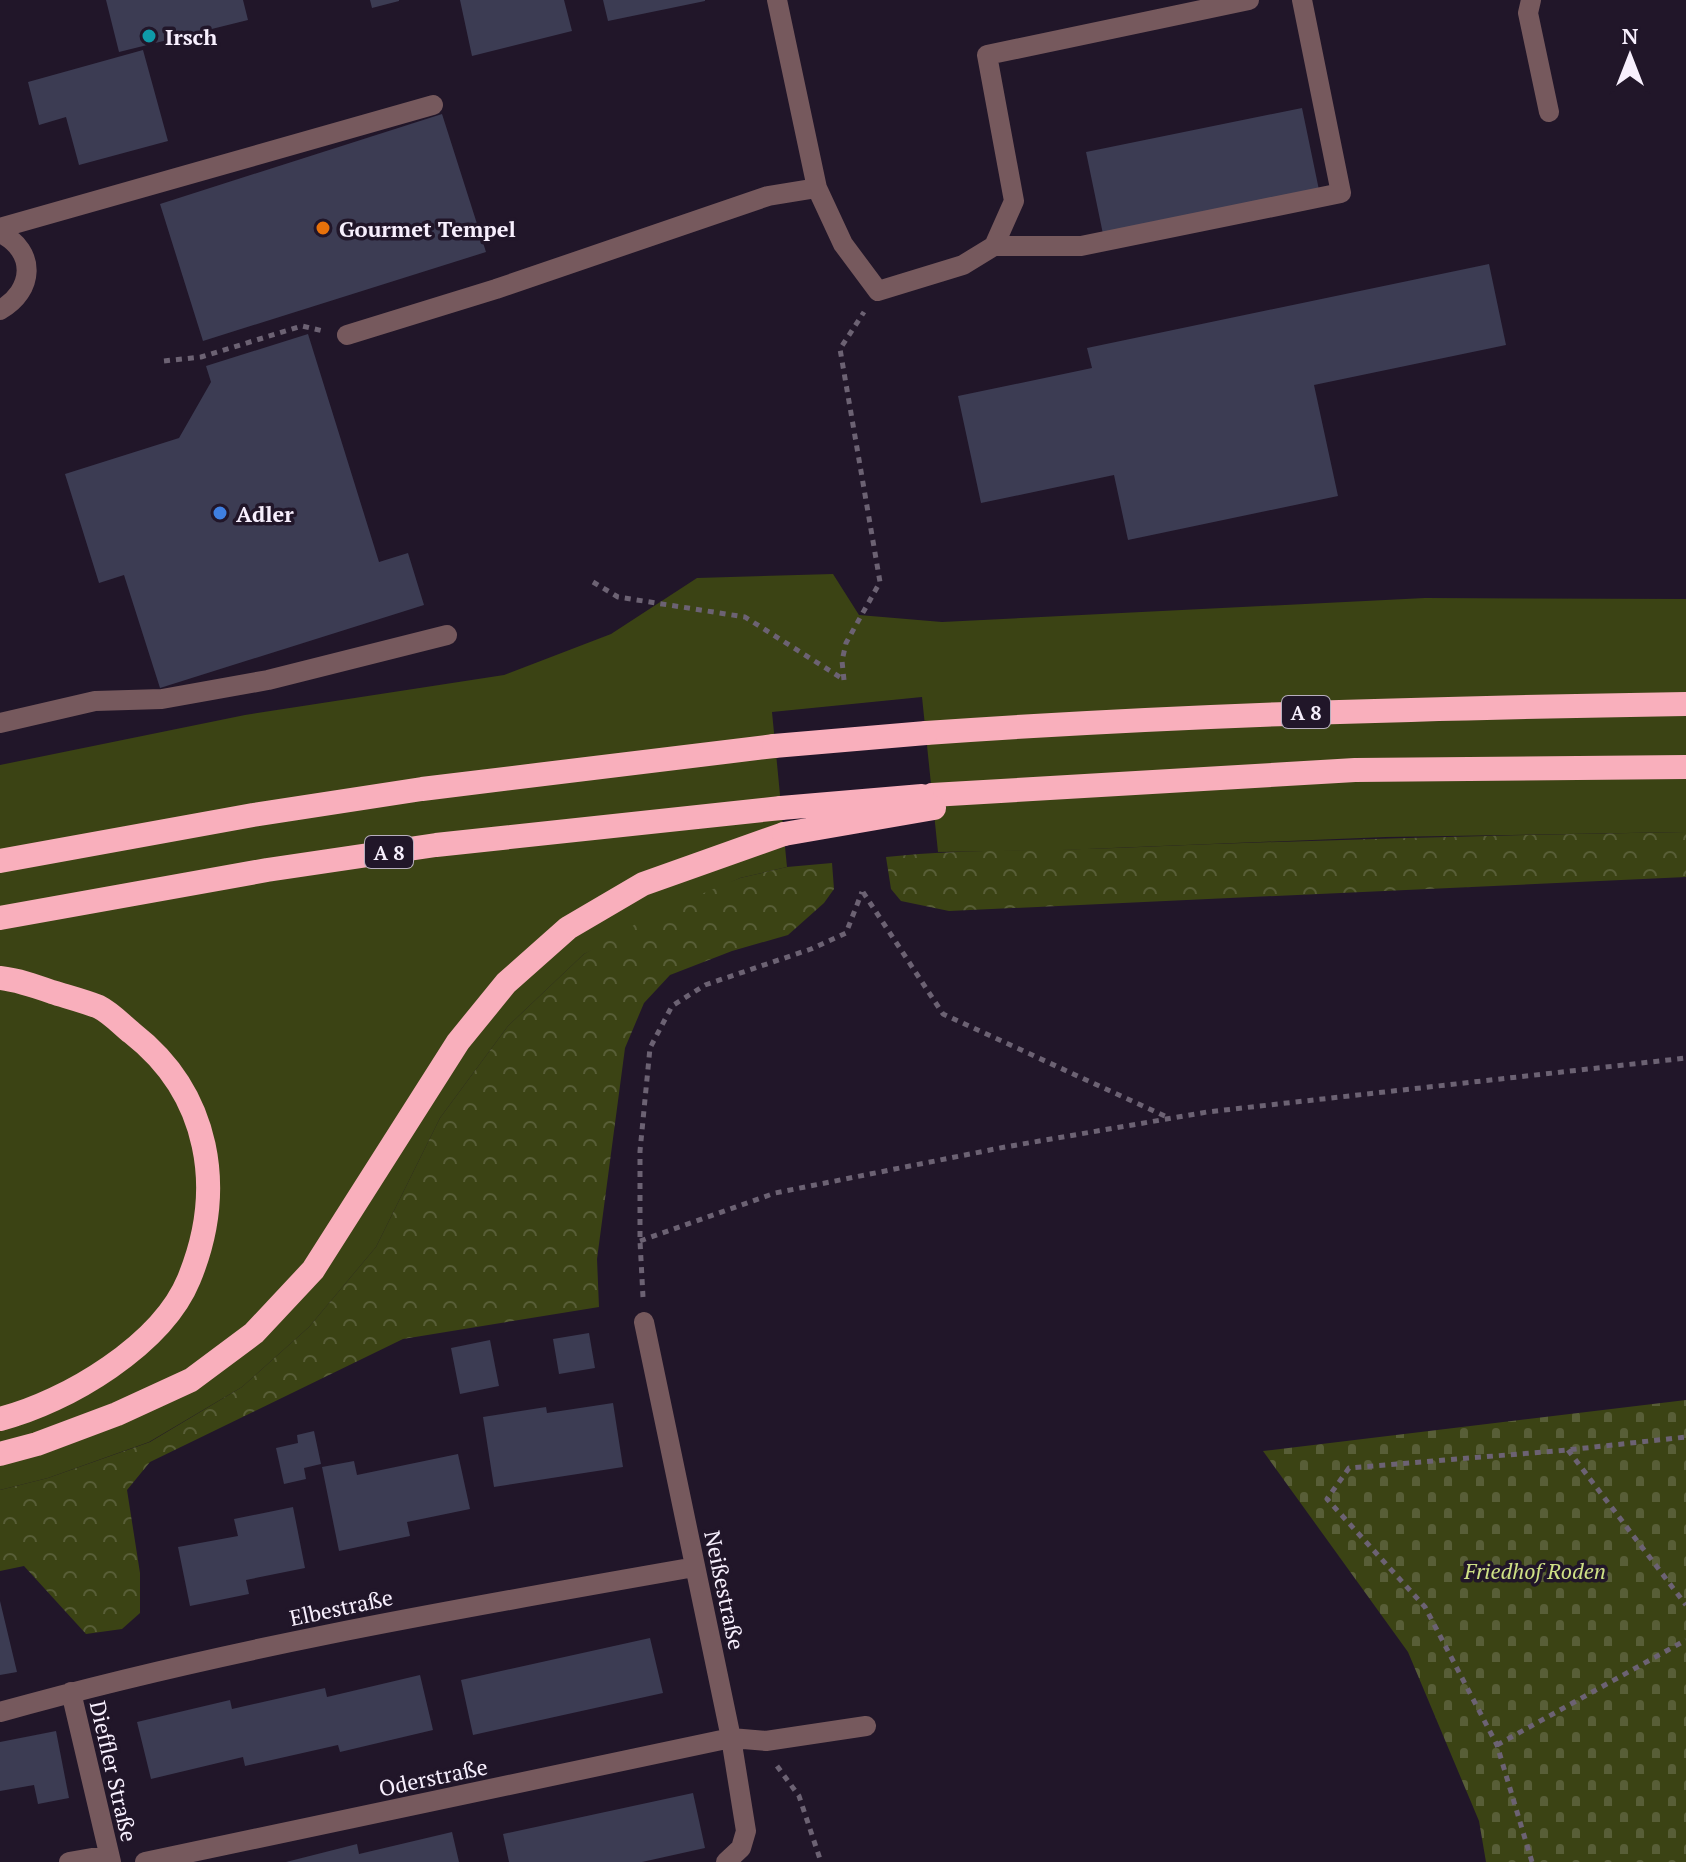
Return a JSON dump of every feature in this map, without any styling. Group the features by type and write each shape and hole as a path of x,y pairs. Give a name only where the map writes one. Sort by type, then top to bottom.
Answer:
{"highway":[{"name":"A 8","path":"0,861 253,815 407,792 774,746 1078,722 1353,710 1686,704"},
{"name":"A 8","path":"0,918 267,870 436,845 781,808 933,802 1092,784 1355,770 1686,767"},
{"path":"0,1454 37,1444 117,1414 191,1380 254,1333 313,1270 458,1042 506,983 568,928 643,884 743,846 784,834 933,802"},
{"path":"0,978 101,1008 148,1045 180,1084 199,1126 210,1173 206,1225 188,1281 158,1327 101,1374 29,1411 0,1419"}],"street":[{"path":"777,0 817,188 843,244 878,291 963,265 994,246 1081,246 1341,193 1302,0"},
{"path":"994,246 1014,201 987,55 1249,0"},
{"path":"1531,0 1528,13 1549,112"},
{"path":"0,230 99,198 433,105"},
{"path":"347,335 496,289 768,196 817,188"},
{"path":"0,230 21,250 27,269 24,288 18,297 0,310"},
{"path":"0,723 95,701 162,699 268,680 447,635"},
{"name":"Neißestraße","path":"644,1322 731,1738 746,1831 741,1848 726,1862"},
{"name":"Elbestraße","path":"0,1712 71,1692 383,1622 695,1567"},
{"name":"Dieffler Straße","path":"71,1692 110,1858"},
{"name":"Oderstraße","path":"145,1862 731,1738 766,1741 866,1726"},
{"path":"69,1862 110,1858"}],"path":[{"path":"593,582 618,597 745,617 844,680 842,661 846,643 880,582 840,349 878,291"},
{"path":"164,361 201,357 302,326 313,329"},
{"path":"644,1322 640,1151 650,1048 672,1006 705,985 811,949 846,933 862,892 943,1014 1170,1119"},
{"path":"640,1241 775,1193 1005,1147 1207,1112 1686,1058"},
{"path":"1532,1862 1497,1745 1425,1607 1327,1499 1349,1468 1686,1437"},
{"path":"1567,1450 1686,1605"},
{"path":"1497,1745 1686,1640"},
{"path":"776,1764 799,1796 821,1862"}],"green space":[{"path":"833,574 859,615 942,622 1425,598 1686,599 1686,832 1386,837 938,852 922,697 772,712 787,867 740,878 584,954 508,1026 440,1118 376,1247 309,1327 242,1387 149,1442 48,1478 0,1490 0,765 245,715 504,675 611,634 697,578"},
{"path":"1686,832 1686,877 949,911 901,901 891,889 886,857 972,851"},
{"path":"832,863 834,889 824,903 788,935 732,951 670,975 644,1003 625,1048 597,1259 599,1307 403,1339 150,1462 127,1490 140,1573 140,1613 122,1629 86,1634 24,1566 0,1571 0,1490 48,1478 150,1442 242,1387 309,1327 376,1247 440,1118 508,1026 584,954 653,914 740,878 787,867"},
{"name":"Friedhof Roden","path":"1686,1400 1686,1862 1486,1862 1479,1821 1408,1652 1263,1451"}],"building":[{"name":"Irsch","path":"106,0 243,0 248,20 119,52"},
{"path":"370,0 399,0 399,1 372,8"},
{"path":"460,0 564,0 572,31 472,56"},
{"path":"603,0 705,0 705,1 608,21"},
{"path":"143,50 168,141 79,165 66,117 39,125 28,82"},
{"path":"1302,108 1319,190 1103,234 1086,152"},
{"name":"Gourmet Tempel","path":"442,114 486,252 203,341 160,204"},
{"path":"1489,264 1506,345 1314,385 1338,496 1128,540 1114,475 981,503 958,396 1092,368 1087,348"},
{"name":"Adler","path":"308,334 379,562 408,553 424,605 160,688 124,575 99,583 65,474 179,438 211,382 206,366"},
{"path":"589,1333 595,1368 559,1374 553,1339"},
{"path":"490,1340 499,1386 460,1394 451,1348"},
{"path":"613,1403 623,1467 494,1487 483,1417 546,1407 547,1413"},
{"path":"314,1431 321,1464 304,1468 306,1479 284,1484 276,1448 298,1443 297,1435"},
{"path":"458,1454 470,1509 407,1522 410,1536 339,1551 322,1467 354,1461 357,1475"},
{"path":"293,1507 305,1568 246,1580 249,1594 190,1606 178,1547 238,1536 234,1519"},
{"path":"0,1601 17,1672 0,1675"},
{"path":"650,1638 663,1693 473,1735 461,1680"},
{"path":"420,1675 433,1730 340,1752 338,1745 245,1766 243,1757 151,1779 137,1722 230,1700 232,1709 325,1688 327,1697"},
{"path":"56,1731 69,1798 38,1804 34,1785 0,1791 0,1742"},
{"path":"693,1793 705,1848 642,1862 509,1862 503,1834"},
{"path":"452,1832 459,1862 286,1862 357,1844 359,1854"}],"place":[{"name":"Irsch","path":"149,36"},
{"name":"Gourmet Tempel","path":"323,228"},
{"name":"Adler","path":"220,513"}]}
